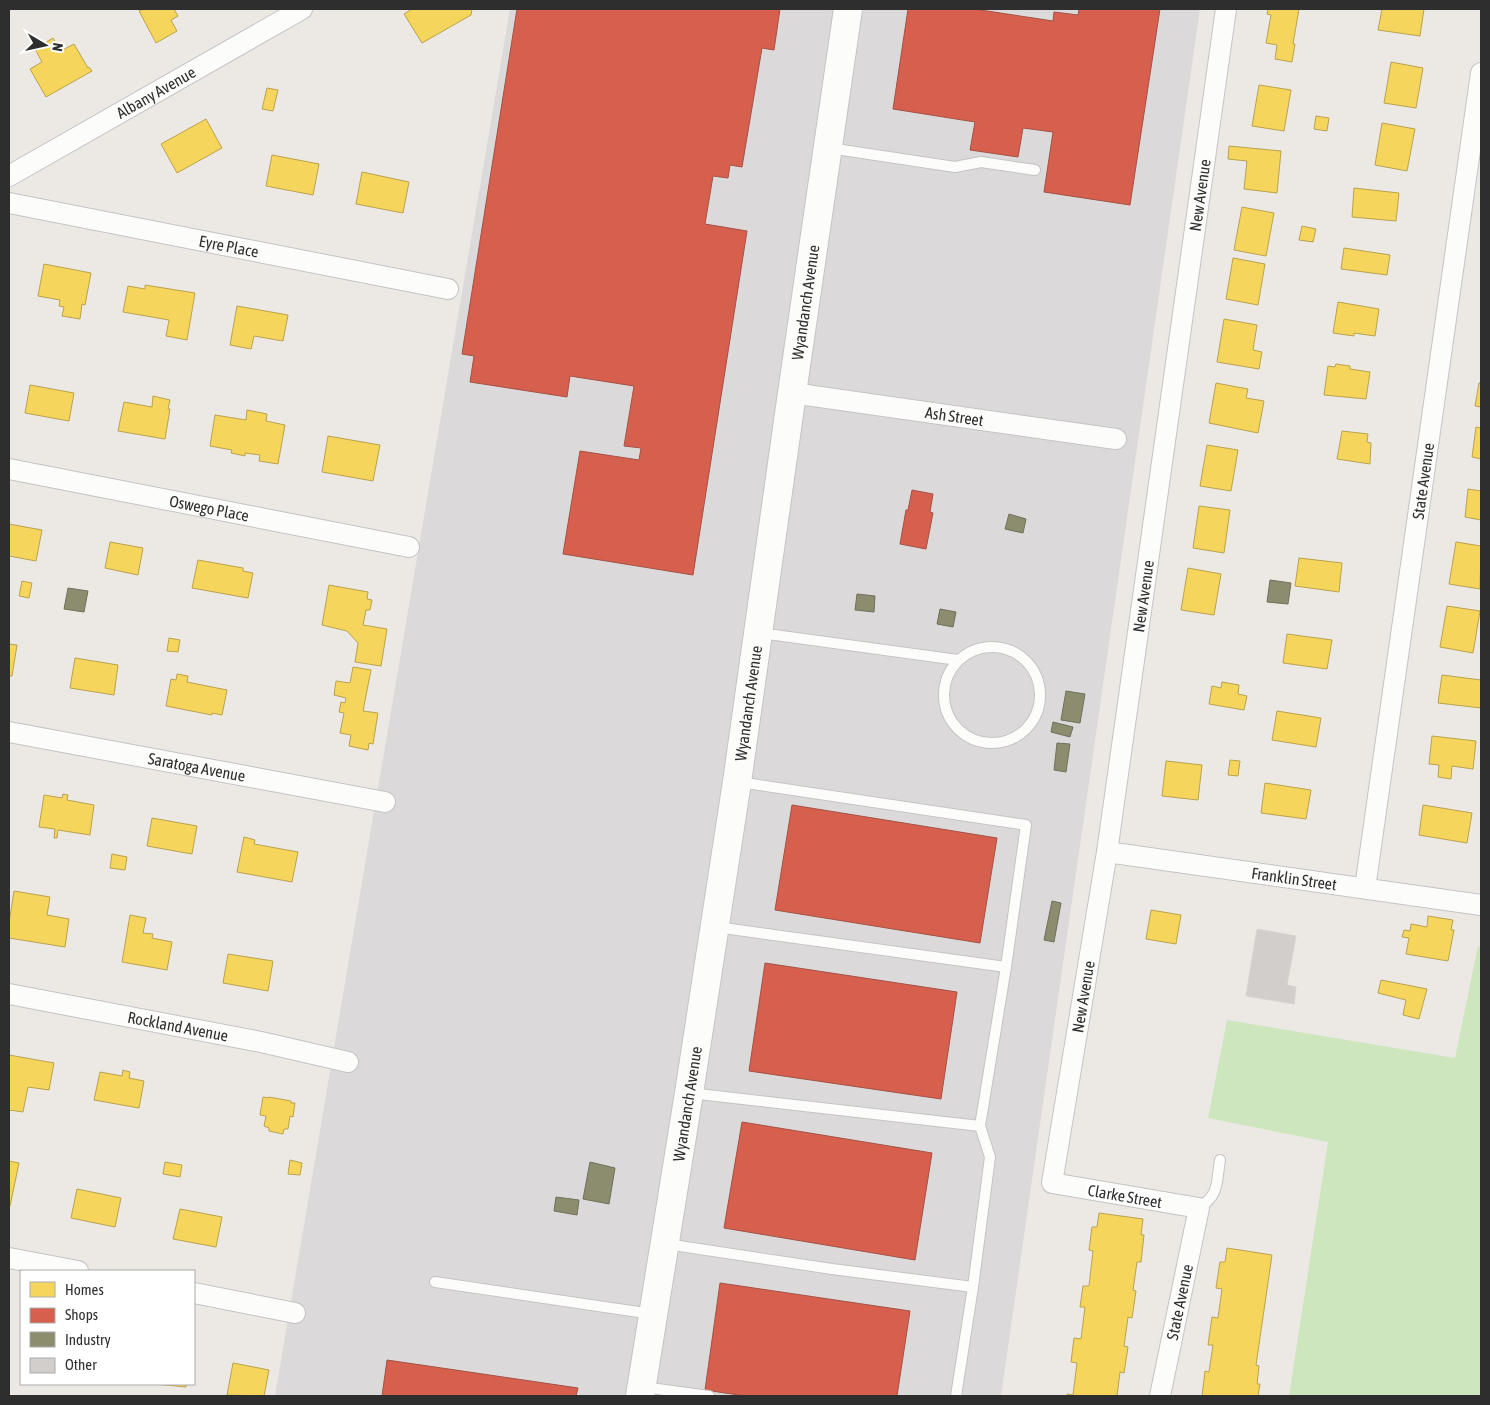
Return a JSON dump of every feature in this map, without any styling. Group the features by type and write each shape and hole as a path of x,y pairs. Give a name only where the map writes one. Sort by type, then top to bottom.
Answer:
{"street":[{"name":"Albany Avenue","path":"9,176 302,9"},
{"name":"Wyandanch Avenue","path":"640,1392 737,782 848,9"},
{"name":"New Avenue","path":"1052,1183 1107,852 1226,9"},
{"name":"State Avenue","path":"1365,888 1481,73"},
{"name":"Eyre Place","path":"9,203 448,289"},
{"name":"Ash Street","path":"792,393 1116,440"},
{"name":"Oswego Place","path":"9,469 409,547"},
{"name":"Saratoga Avenue","path":"9,732 385,802"},
{"name":"Franklin Street","path":"1107,852 1481,905"},
{"name":"Rockland Avenue","path":"9,994 261,1042 348,1062"},
{"name":"Clarke Street","path":"1052,1183 1199,1208"},
{"name":"State Avenue","path":"1160,1396 1199,1208"},
{"path":"9,1258 73,1270"},
{"path":"195,1293 295,1313"}],"lane":[{"path":"828,148 955,168 981,162 1035,170"},
{"path":"759,632 958,660 971,651 985,646 1000,646 1015,652 1027,661 1036,673 1040,690 1039,706 1032,722 1021,734 1006,741 989,743 973,739 959,730 949,717 944,702 944,687 949,672 958,660"},
{"path":"737,782 1026,825 1006,967 980,1126 990,1158 956,1396"},
{"path":"715,927 1006,967"},
{"path":"689,1093 980,1126"},
{"path":"1199,1208 1209,1201 1215,1192 1220,1160"},
{"path":"665,1244 832,1269 973,1287"},
{"path":"434,1282 653,1314"},
{"path":"640,1392 709,1396"}],"shaded area":[{"path":"510,9 1200,9 1001,1396 275,1396"}],"green space":[{"path":"1478,946 1481,947 1481,1396 1289,1396 1328,1142 1208,1118 1227,1020 1455,1058"}],"building: Homes":[{"path":"144,9 174,9 178,16 171,20 177,31 156,43 139,11"},
{"path":"412,9 472,9 471,15 422,43 404,14"},
{"path":"1268,9 1299,9 1292,62 1275,59 1277,45 1266,43 1271,15 1267,14"},
{"path":"1382,9 1424,9 1420,36 1378,30"},
{"path":"53,38 61,51 74,44 88,68 92,71 46,97 30,69 42,62 35,49"},
{"path":"1391,62 1423,68 1416,108 1384,103"},
{"path":"1259,85 1291,90 1284,131 1252,126"},
{"path":"267,88 278,90 273,111 262,109"},
{"path":"1316,116 1329,118 1327,131 1314,129"},
{"path":"206,119 222,148 177,173 161,144"},
{"path":"1382,123 1415,129 1407,171 1375,165"},
{"path":"1229,146 1281,151 1277,193 1244,189 1247,161 1228,159"},
{"path":"272,155 319,164 313,195 266,186"},
{"path":"362,172 409,182 403,213 356,204"},
{"path":"1354,188 1399,193 1396,221 1352,217"},
{"path":"1242,207 1274,213 1266,256 1234,250"},
{"path":"1302,226 1316,229 1313,242 1299,240"},
{"path":"1344,248 1390,255 1387,275 1341,269"},
{"path":"1233,258 1265,264 1258,305 1226,299"},
{"path":"44,264 91,273 85,305 82,304 80,319 62,316 64,307 59,306 60,300 38,296"},
{"path":"145,285 195,293 187,340 166,336 169,320 123,312 128,286 145,289"},
{"path":"1338,302 1379,309 1375,336 1333,333"},
{"path":"237,306 288,315 283,341 254,336 251,349 230,345"},
{"path":"1224,319 1257,325 1253,350 1262,352 1259,369 1217,362"},
{"path":"1336,364 1350,366 1350,369 1370,372 1366,399 1324,395 1328,366 1335,367"},
{"path":"1216,383 1248,389 1246,398 1264,401 1258,433 1209,423"},
{"path":"1479,383 1481,383 1481,407 1475,406"},
{"path":"30,385 74,393 69,421 25,413"},
{"path":"153,396 170,400 165,439 118,431 124,402 152,407"},
{"path":"247,410 267,414 266,421 285,425 278,464 259,461 260,455 245,453 245,456 231,453 232,450 210,446 215,415 246,420"},
{"path":"1476,427 1481,428 1481,459 1472,457"},
{"path":"1342,431 1368,434 1367,442 1371,443 1370,464 1337,459"},
{"path":"328,436 380,445 373,481 322,472"},
{"path":"1207,445 1238,450 1231,491 1200,486"},
{"path":"1468,489 1481,491 1481,520 1465,517"},
{"path":"1199,506 1230,510 1224,553 1193,548"},
{"path":"9,524 42,530 36,561 9,556"},
{"path":"110,542 143,548 138,575 105,568"},
{"path":"1456,542 1481,546 1480,589 1449,584"},
{"path":"1299,558 1342,563 1339,592 1295,586"},
{"path":"198,560 243,568 243,571 253,573 248,598 192,588"},
{"path":"1188,568 1221,574 1214,615 1181,610"},
{"path":"22,581 32,583 29,598 19,596"},
{"path":"329,585 368,592 367,599 372,600 370,610 366,610 363,625 387,629 381,666 355,662 358,643 347,631 322,625"},
{"path":"1447,606 1480,611 1473,653 1440,647"},
{"path":"1287,634 1332,640 1327,669 1283,663"},
{"path":"169,638 180,640 178,652 167,651"},
{"path":"9,644 17,645 12,676 9,676"},
{"path":"75,658 118,665 114,695 70,688"},
{"path":"353,667 371,670 363,711 378,713 373,744 369,743 368,750 349,746 351,735 340,733 344,713 339,712 341,702 345,703 346,698 334,695 336,681 350,683"},
{"path":"177,674 188,676 187,682 227,690 222,715 212,713 212,715 166,706 171,679 176,680"},
{"path":"1442,675 1481,680 1481,708 1438,703"},
{"path":"1222,682 1239,685 1238,694 1247,696 1244,710 1209,704 1212,686 1221,688"},
{"path":"1277,711 1321,718 1316,747 1272,740"},
{"path":"1432,736 1476,741 1473,769 1452,766 1451,779 1438,777 1439,765 1429,764"},
{"path":"1230,760 1240,761 1238,776 1228,775"},
{"path":"1166,761 1202,765 1198,800 1162,796"},
{"path":"1265,783 1311,790 1306,819 1261,813"},
{"path":"63,794 68,795 67,800 94,805 90,835 58,830 57,838 54,838 55,829 39,827 44,795 62,798"},
{"path":"1423,805 1472,813 1467,843 1419,835"},
{"path":"152,818 197,826 192,854 147,846"},
{"path":"244,837 255,840 254,844 298,852 292,882 237,872"},
{"path":"112,854 127,857 125,870 110,868"},
{"path":"14,891 50,897 47,915 69,919 65,947 9,938 9,923"},
{"path":"1151,910 1181,915 1176,944 1146,939"},
{"path":"130,915 146,918 143,933 153,934 152,938 172,942 167,970 122,962"},
{"path":"1428,916 1453,920 1451,930 1454,930 1448,961 1406,954 1409,938 1402,937 1404,930 1410,931 1411,924 1427,927"},
{"path":"228,954 273,961 268,991 223,983"},
{"path":"1381,980 1427,989 1419,1019 1403,1015 1406,1000 1378,993"},
{"path":"9,1055 54,1063 49,1090 28,1087 23,1112 9,1110"},
{"path":"123,1070 130,1072 129,1078 144,1081 139,1108 94,1100 100,1072 122,1076"},
{"path":"263,1097 295,1103 293,1117 290,1116 288,1129 284,1129 283,1134 269,1131 269,1128 264,1126 266,1116 260,1115"},
{"path":"290,1160 302,1163 300,1175 288,1174"},
{"path":"9,1161 19,1163 10,1206 9,1206"},
{"path":"165,1162 182,1165 180,1177 163,1174"},
{"path":"77,1189 121,1198 115,1227 71,1218"},
{"path":"180,1209 222,1217 216,1247 173,1239"},
{"path":"1099,1213 1143,1219 1141,1235 1144,1235 1141,1262 1137,1262 1133,1290 1136,1291 1132,1318 1128,1317 1124,1346 1128,1347 1124,1373 1120,1372 1117,1396 1067,1396 1067,1394 1073,1395 1077,1363 1071,1362 1074,1338 1081,1339 1085,1307 1080,1307 1083,1286 1089,1286 1093,1251 1089,1250 1092,1227 1097,1227"},
{"path":"1227,1248 1272,1255 1256,1365 1259,1366 1257,1384 1260,1384 1258,1396 1202,1396 1205,1371 1209,1372 1213,1345 1208,1345 1212,1317 1218,1318 1222,1289 1216,1288 1220,1262 1225,1262"},
{"path":"233,1363 269,1370 264,1396 227,1395"},
{"path":"165,1385 186,1385 186,1387"}],"building: Shops":[{"path":"517,9 780,9 774,50 762,48 742,167 730,165 728,178 713,176 705,224 747,231 693,575 563,554 580,451 639,460 641,448 624,446 634,386 570,376 567,397 470,382 474,356 462,354"},
{"path":"908,9 974,9 1053,21 1054,12 1078,15 1079,9 1160,9 1130,205 1044,192 1053,132 1023,128 1018,157 970,150 975,122 893,109"},
{"path":"912,490 933,494 930,512 933,513 926,549 900,544 906,510 908,510"},
{"path":"792,805 997,838 980,943 775,910"},
{"path":"765,963 957,992 941,1099 749,1071"},
{"path":"742,1122 932,1153 915,1260 724,1228"},
{"path":"720,1283 910,1311 897,1396 745,1396 705,1390"},
{"path":"387,1360 578,1388 576,1396 382,1396"}],"building: Industry":[{"path":"1009,514 1026,519 1023,533 1005,529"},
{"path":"1270,580 1291,583 1288,604 1267,602"},
{"path":"68,588 88,591 84,612 64,609"},
{"path":"857,594 875,596 874,612 855,610"},
{"path":"940,609 956,612 953,627 937,624"},
{"path":"1066,691 1085,694 1080,723 1061,720"},
{"path":"1053,722 1073,727 1070,737 1051,732"},
{"path":"1057,743 1070,744 1066,772 1054,770"},
{"path":"1052,901 1061,903 1054,942 1044,940"},
{"path":"590,1162 615,1168 609,1204 583,1199"},
{"path":"556,1197 579,1200 577,1215 554,1211"}],"building: Other":[{"path":"1257,929 1296,936 1287,985 1296,987 1294,1004 1246,996"}]}
